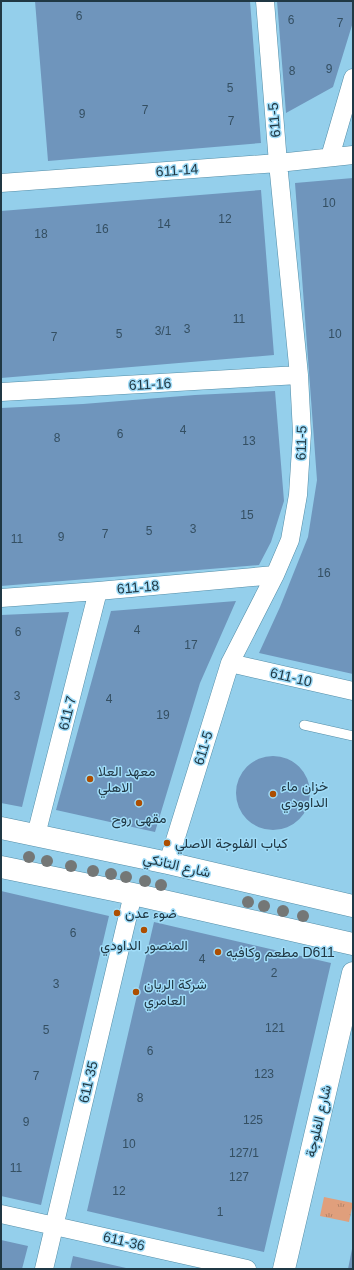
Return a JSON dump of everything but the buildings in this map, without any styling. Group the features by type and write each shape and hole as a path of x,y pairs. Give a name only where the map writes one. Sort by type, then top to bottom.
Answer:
{"street":[{"name":"611-5","path":"168,863 230,663 275,575 290,540 298,495 302,433 299,375 278,162 265,1"},
{"path":"330,157 353,78"},
{"name":"611-14","path":"1,183 353,155"},
{"name":"611-16","path":"1,392 299,375"},
{"name":"611-18","path":"1,598 275,575"},
{"name":"611-7","path":"36,836 98,591"},
{"name":"611-10","path":"230,663 353,692"},
{"name":"شارع التانكي","path":"1,828 168,863 353,906"},
{"path":"1,868 133,894 353,944"},
{"name":"611-35","path":"44,1269 133,894"},
{"name":"شارع الفلوجة","path":"284,1269 353,973"},
{"name":"611-36","path":"1,1214 247,1269"}],"lane":[{"path":"304,725 353,736"}],"green space":[{"path":"324,1197 353,1203 349,1222 320,1216"}],"place":[{"name":"معهد العلا الاهلي","path":"90,779"},
{"name":"خزان ماء الداوودي","path":"273,794"},
{"name":"مقهى روح","path":"139,803"},
{"name":"كباب الفلوجة الاصلي","path":"167,843"},
{"name":"ضوء عدن","path":"117,913"},
{"name":"المنصور الداودي","path":"144,930"},
{"name":"مطعم وكافيه D611","path":"218,952"},
{"name":"شركة الريان العامري","path":"136,992"}]}
